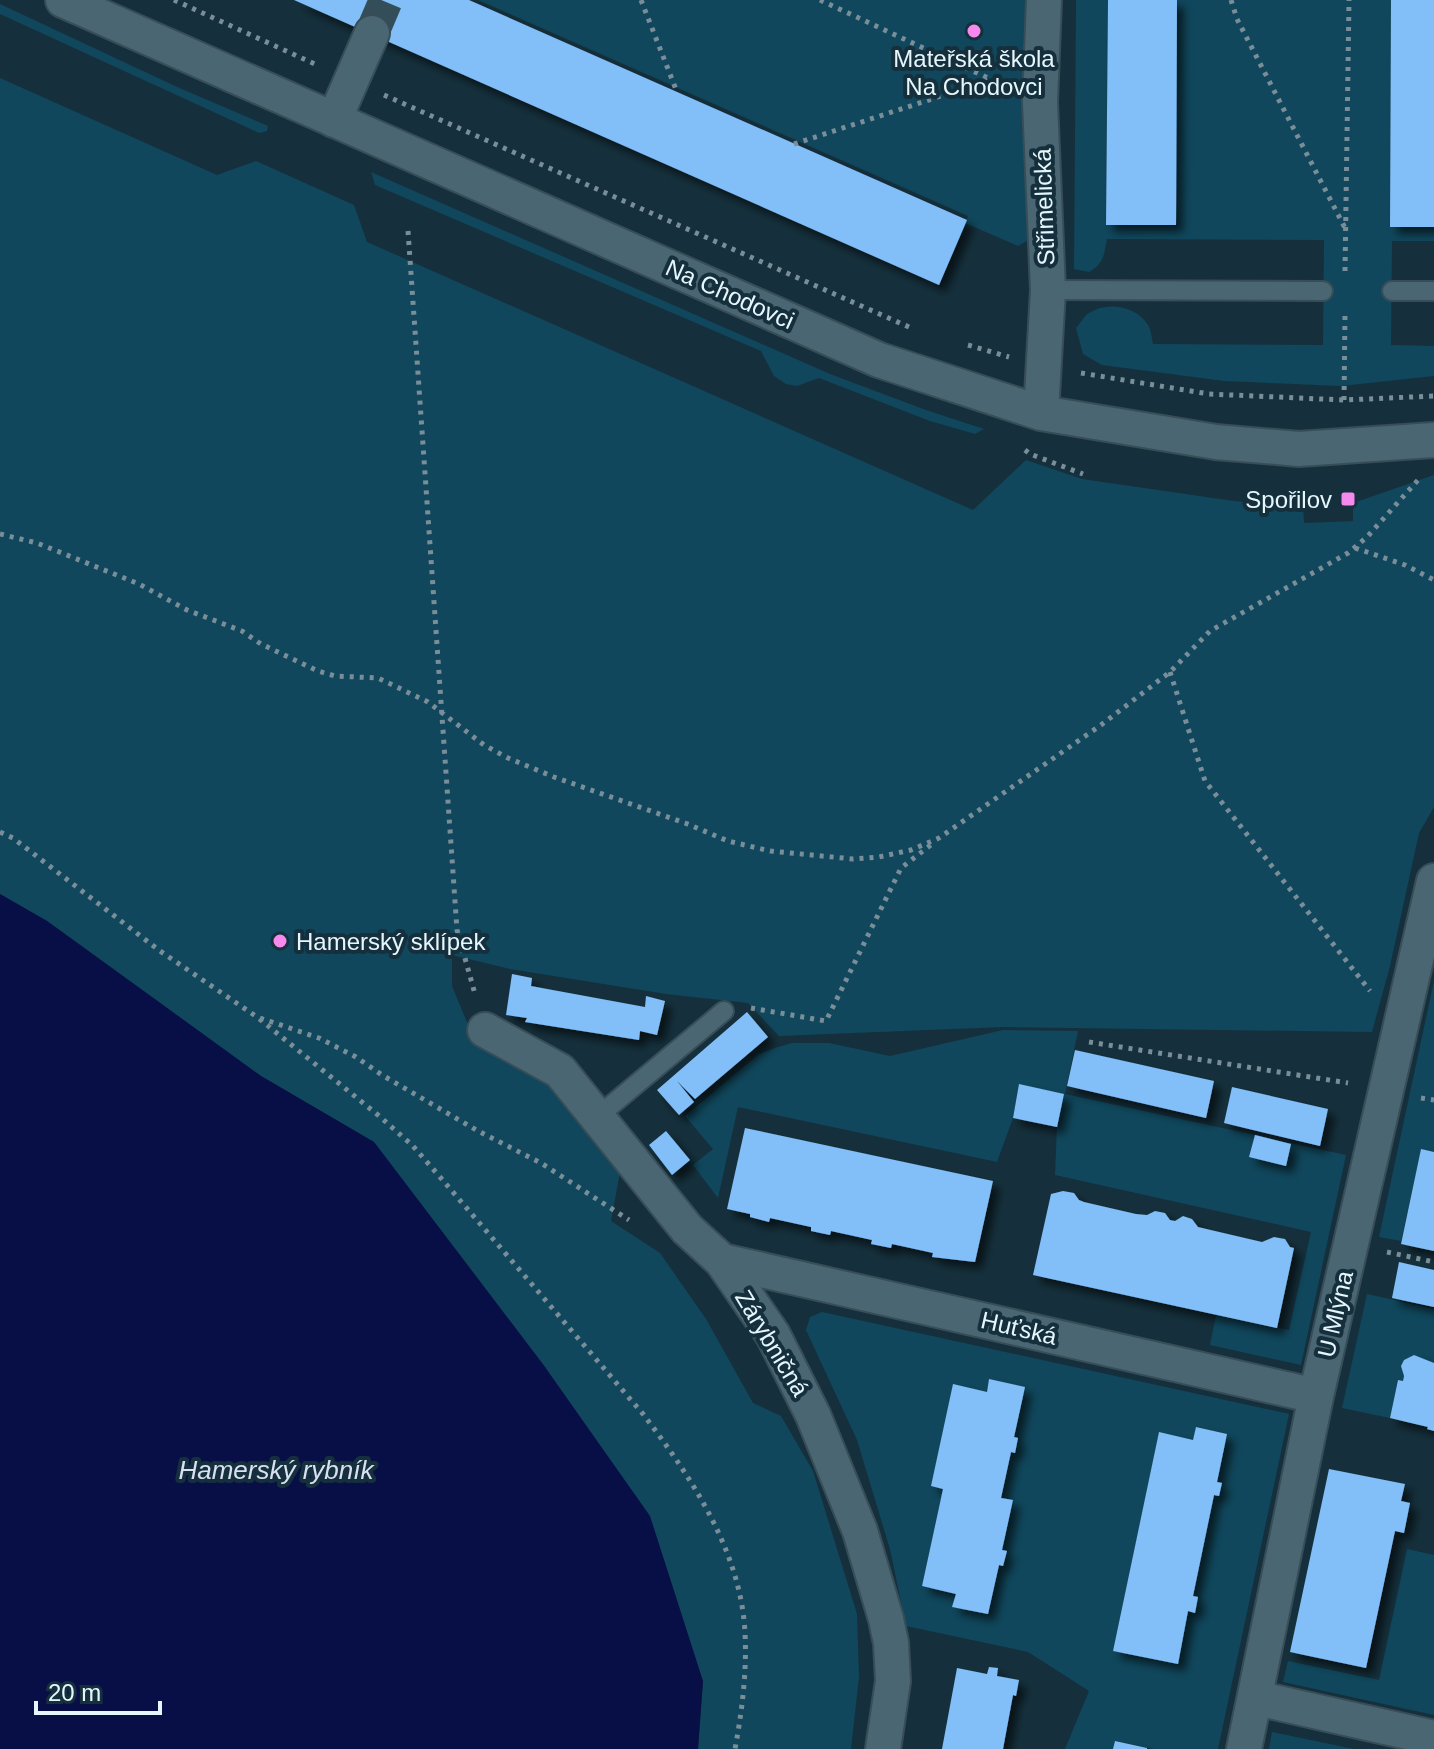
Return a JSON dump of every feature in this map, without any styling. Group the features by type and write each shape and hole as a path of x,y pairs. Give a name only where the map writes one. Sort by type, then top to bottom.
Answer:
{"street":[{"name":"Na Chodovci","path":"63,0 879,360 1041,413 1216,442 1299,449 1431,440"},
{"name":"Střimelická","path":"1041,413 1048,290 1040,102 1044,0"},
{"path":"334,120 372,33"},
{"name":"U Mlýna","path":"1244,1749 1316,1396 1434,881"},
{"name":"Zárybničná","path":"485,1030 560,1071 687,1229 722,1261 780,1349 813,1415 860,1531 886,1619 893,1681 883,1749"},
{"name":"Huťská","path":"722,1261 1316,1396"},
{"path":"1256,1698 1434,1738"}],"lane":[{"path":"1048,290 1323,291"},
{"path":"1392,291 1434,291"},
{"path":"597,1117 724,1011"}],"path":[{"path":"174,0 920,331"},
{"path":"641,0 677,92"},
{"path":"820,0 1040,102"},
{"path":"1231,0 1237,19 1346,230"},
{"path":"1344,400 1349,0"},
{"path":"794,144 991,79"},
{"path":"408,231 457,930 485,1030"},
{"path":"1323,291 1345,292"},
{"path":"962,343 1045,367 1209,394 1344,400 1434,396"},
{"path":"724,1011 741,1006 826,1021 901,868 1101,725 1170,672 1219,625 1354,548 1426,471 1431,440"},
{"path":"1019,444 1030,454 1083,474"},
{"path":"0,534 37,543 139,584 187,610 242,631 261,644 318,671 335,676 378,678 428,702 484,745 508,758 728,841 770,851 853,859 911,850 939,838"},
{"path":"1354,548 1405,565 1434,580"},
{"path":"1170,672 1205,781 1375,997"},
{"path":"0,832 13,838 160,951 257,1017 412,1145 633,1402 672,1451 718,1530 737,1584 745,1633 745,1672 735,1749"},
{"path":"257,1017 319,1038 356,1057 478,1131 541,1163 614,1212 651,1232 687,1229"},
{"path":"1089,1042 1385,1091"},
{"path":"1351,1243 1434,1262"}],"shaded area":[{"path":"478,0 1033,0 1030,239 1018,246 965,223 968,216"},
{"path":"1076,0 1108,0 1106,225 1175,225 1177,0 1391,0 1390,226 1434,227 1434,241 1392,241 1391,345 1434,346 1434,376 1341,386 1224,381 1102,365 1083,354 1076,328 1089,313 1105,307 1121,307 1136,313 1149,327 1153,344 1323,345 1324,240 1107,239 1098,266 1089,272 1074,269"},
{"path":"0,4 268,126 267,131 259,133 0,14"},
{"path":"0,78 217,175 256,161 354,205 367,242 973,510 1026,460 1082,479 1234,501 1303,506 1304,523 1353,521 1353,503 1434,475 1434,807 1419,833 1372,1032 1003,1027 779,1036 748,1003 666,994 510,969 452,955 452,986 471,1032 574,1097 620,1172 611,1221 660,1253 706,1319 753,1403 781,1416 813,1471 857,1614 859,1677 851,1749 698,1749 703,1681 545,1367 374,1142 261,1076 47,921 0,894"},
{"path":"371,172 830,374 984,429 975,434 930,421 819,378 797,386 786,384 774,376 761,351 375,185"},
{"path":"1434,981 1434,1152 1421,1150 1401,1241 1379,1237"},
{"path":"1003,1030 1078,1031 1065,1094 1255,1135 1251,1156 1286,1164 1290,1143 1346,1155 1301,1365 1210,1345 1216,1315 1289,1330 1311,1232 1055,1175 1057,1127 1064,1095 1019,1085 1013,1118 997,1162 738,1107 718,1198 693,1165 713,1149 685,1116 759,1054 792,1043 829,1043 890,1056"},
{"path":"1367,1294 1434,1309 1434,1363 1414,1355 1404,1360 1403,1381 1398,1380 1390,1418 1342,1408"},
{"path":"822,1312 1289,1414 1218,1749 1153,1749 1116,1741 1113,1749 1065,1749 1089,1691 1028,1652 906,1626 890,1549 857,1440 806,1330 810,1317","holes":["989,1380 1014,1437 1018,1439 1015,1452 1011,1452 1001,1498 1013,1501 1002,1550 1007,1552 1003,1566 999,1565 988,1614 953,1607 956,1594 922,1586 943,1489 987,1392","1197,1427 1227,1434 1217,1482 1222,1484 1219,1496 1214,1495 1193,1596 1198,1597 1195,1613 1188,1611 1178,1664 1113,1651 1159,1433 1193,1440"]},
{"path":"1407,1549 1434,1555 1434,1715 1283,1682 1288,1661 1379,1680"},
{"path":"1272,1732 1354,1749 1269,1749"}],"water":[{"name":"Hamerský rybník","path":"0,894 47,921 261,1076 374,1142 545,1367 650,1516 703,1681 698,1749 0,1749"}],"building":[{"path":"294,0 469,0 967,220 939,285"},
{"path":"1108,0 1177,0 1176,225 1106,225"},
{"path":"1391,0 1434,0 1434,227 1390,227"},
{"path":"512,974 532,978 531,986 645,1007 646,996 665,1001 657,1035 640,1031 639,1040 525,1022 527,1018 506,1015"},
{"path":"747,1012 768,1037 695,1099 677,1081 694,1102 679,1115 657,1090"},
{"path":"1075,1050 1214,1081 1206,1118 1067,1086"},
{"path":"1019,1084 1064,1094 1057,1127 1013,1118"},
{"path":"1232,1087 1328,1109 1320,1146 1224,1123"},
{"path":"745,1128 993,1181 975,1262 932,1257 933,1253 892,1244 891,1248 871,1244 872,1240 831,1231 830,1235 811,1231 811,1227 770,1218 769,1222 727,1209"},
{"path":"666,1131 690,1160 672,1175 649,1145"},
{"path":"1255,1135 1291,1144 1286,1166 1249,1157"},
{"path":"1421,1149 1434,1152 1434,1251 1401,1244"},
{"path":"1063,1191 1074,1193 1084,1202 1136,1214 1147,1215 1155,1211 1165,1213 1175,1221 1183,1216 1192,1219 1198,1227 1262,1242 1274,1237 1285,1239 1294,1248 1277,1328 1033,1275 1051,1194"},
{"path":"1399,1262 1434,1270 1434,1307 1392,1298"},
{"path":"1414,1355 1434,1363 1434,1431 1390,1418 1398,1380 1403,1381 1401,1366 1404,1360"},
{"path":"989,1379 1025,1387 1014,1437 1018,1438 1015,1453 1011,1452 1001,1498 1013,1500 1002,1550 1007,1551 1003,1566 999,1565 988,1614 952,1607 956,1594 922,1586 943,1489 931,1486 953,1384 987,1392"},
{"path":"1196,1427 1227,1434 1217,1482 1222,1483 1219,1496 1214,1495 1193,1596 1198,1597 1195,1613 1188,1611 1178,1664 1113,1651 1159,1432 1193,1440"},
{"path":"1329,1469 1405,1484 1401,1501 1410,1503 1404,1533 1395,1531 1366,1668 1290,1652"},
{"path":"989,1667 998,1668 997,1676 1019,1680 1016,1696 1013,1695 1003,1749 942,1749 957,1668 987,1674"},
{"path":"1115,1741 1147,1748 1147,1749 1113,1749"}],"tunnel":[{"path":"372,33 386,0"}],"place":[{"name":"Mateřská škola Na Chodovci","path":"974,31"},
{"name":"Spořilov","path":"1348,499"},
{"name":"Hamerský sklípek","path":"280,941"}]}
